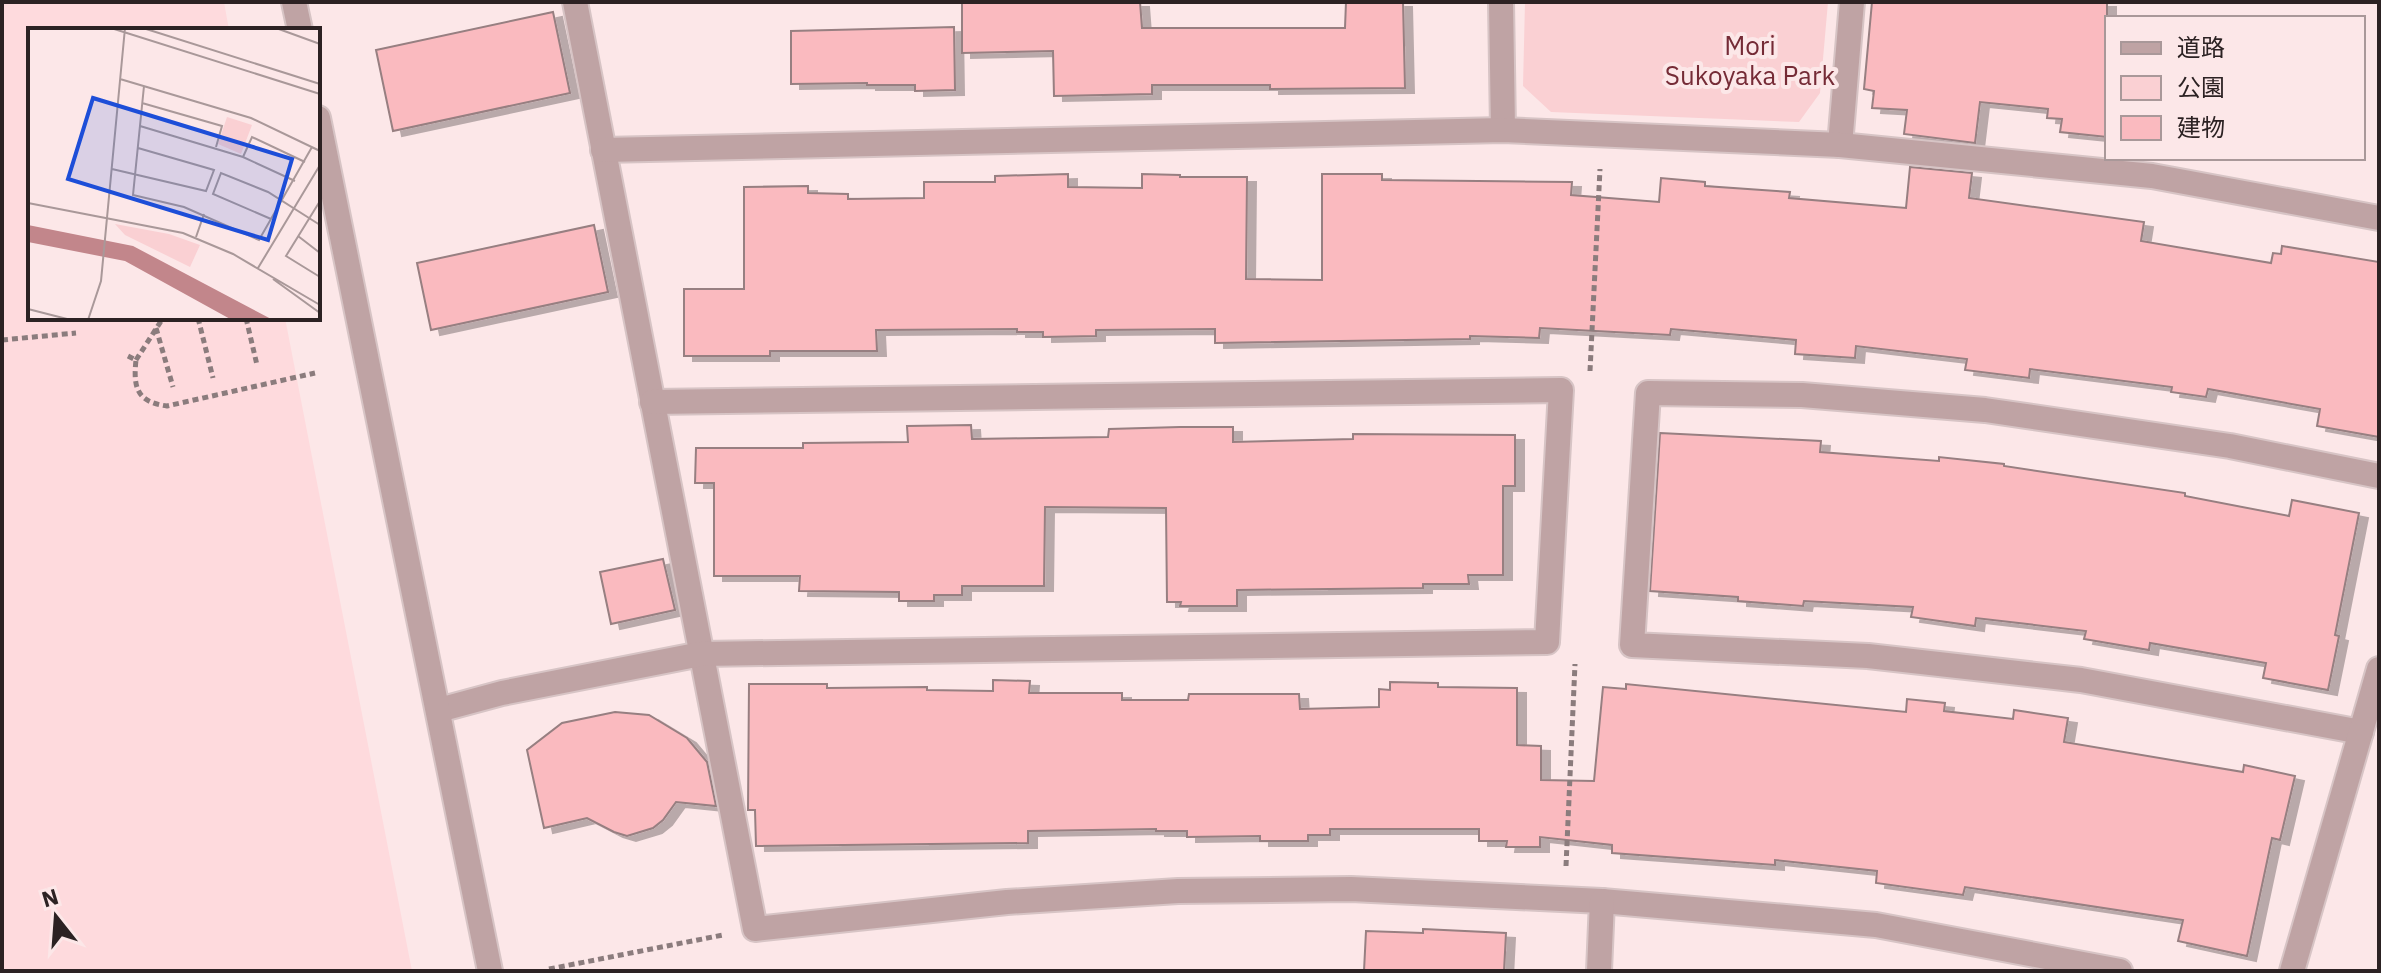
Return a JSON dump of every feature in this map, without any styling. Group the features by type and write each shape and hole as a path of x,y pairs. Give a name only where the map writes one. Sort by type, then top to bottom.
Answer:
{"street":[{"path":"294,2 300,28"},
{"path":"575,2 755,929 1007,902 1178,891 1351,889 1602,901 1876,925 2120,971"},
{"path":"1501,2 1503,130"},
{"path":"1840,145 1852,2"},
{"path":"320,128 490,971"},
{"path":"603,150 1503,130 1840,145 2152,176 2379,218"},
{"path":"439,710 502,693 701,654 1547,642 1561,390 652,402"},
{"path":"2361,732 2081,680 1868,656 1632,645 1648,393 1802,395 1985,410 2230,446 2379,476"},
{"path":"2292,971 2379,669"},
{"path":"1599,971 1602,901"}],"path":[{"path":"162,320 136,360 134,379 144,399 153,404 167,406 315,373"},
{"path":"198,320 213,378"},
{"path":"246,320 257,365"},
{"path":"156,328 173,387"},
{"path":"2,340 76,333"},
{"path":"128,356 136,360"},
{"path":"549,969 755,929"}],"shaded area":[{"path":"2,2 224,2 229,28 28,28 28,320 285,320 412,971 2,971"}],"green space":[{"name":"Mori Sukoyaka Park","path":"1525,2 1828,2 1820,93 1799,122 1551,112 1523,86"}],"building":[{"path":"962,2 1140,2 1142,28 1345,28 1346,2 1403,2 1405,88 1270,89 1270,85 1152,85 1152,94 1054,96 1053,51 962,53"},
{"path":"1872,2 2107,2 2105,137 2060,132 2062,119 2047,118 2048,109 1980,102 1975,143 1904,134 1907,110 1872,108 1874,91 1864,89"},
{"path":"553,12 570,93 393,131 376,50"},
{"path":"954,27 955,90 915,91 915,85 867,83 791,84 791,31"},
{"path":"1910,167 1972,173 1969,198 2144,222 2141,241 2271,263 2273,253 2281,254 2282,246 2379,262 2379,437 2317,426 2320,409 2208,389 2206,397 2171,392 2172,387 2030,369 2029,378 1965,370 1967,359 1856,346 1855,358 1795,354 1796,340 1671,329 1670,335 1540,328 1539,338 1470,336 1470,339 1215,343 1215,329 1096,330 1096,336 1043,337 1043,332 1017,332 1017,329 876,330 877,351 770,351 770,356 684,356 684,289 744,289 744,187 808,186 808,193 848,194 848,199 924,198 924,182 995,182 995,176 1068,174 1068,187 1142,188 1142,174 1247,177 1246,279 1322,280 1322,174 1382,174 1382,180 1572,182 1571,195 1659,202 1661,178 1705,182 1705,186 1790,192 1789,198 1906,208"},
{"path":"594,225 608,292 431,330 417,263"},
{"path":"971,425 972,439 1108,437 1109,429 1180,427 1233,427 1233,442 1353,439 1353,434 1515,435 1515,486 1503,486 1503,575 1468,575 1469,584 1423,584 1423,588 1237,590 1237,606 1180,606 1181,602 1167,602 1166,508 1045,507 1044,586 962,586 962,595 934,595 934,601 899,601 899,592 799,591 800,576 714,576 714,483 695,483 696,448 803,448 803,443 908,442 907,426"},
{"path":"1660,433 1821,441 1820,452 1939,461 1939,457 2004,464 2185,493 2185,496 2289,516 2292,500 2359,513 2335,635 2339,636 2328,690 2263,678 2266,663 2150,643 2149,650 2084,639 2086,631 1976,618 1975,626 1911,617 1913,607 1804,601 1803,606 1738,601 1738,597 1650,591"},
{"path":"663,559 675,610 611,624 600,572"},
{"path":"993,680 1030,681 1029,693 1122,693 1122,700 1188,700 1189,694 1299,694 1300,709 1379,707 1379,689 1390,690 1390,682 1438,683 1438,687 1517,688 1517,745 1541,746 1541,780 1594,781 1603,687 1626,689 1626,684 1906,712 1907,699 1945,703 1944,711 2013,719 2014,710 2068,718 2064,742 2243,772 2244,765 2295,776 2280,840 2272,838 2247,956 2178,941 2183,920 1965,887 1963,895 1876,883 1877,871 1775,860 1775,865 1612,853 1612,845 1540,837 1540,847 1506,847 1507,841 1479,841 1479,829 1330,829 1330,835 1308,835 1308,841 1260,841 1260,836 1187,837 1187,831 1156,829 1028,831 1028,843 756,846 755,810 748,810 749,684 993,691"},
{"path":"615,712 649,715 687,738 707,762 716,806 676,802 653,828 627,836 587,818 544,828 527,750 562,723"},
{"path":"1423,929 1506,933 1504,971 1364,971 1366,931 1423,933"}]}
